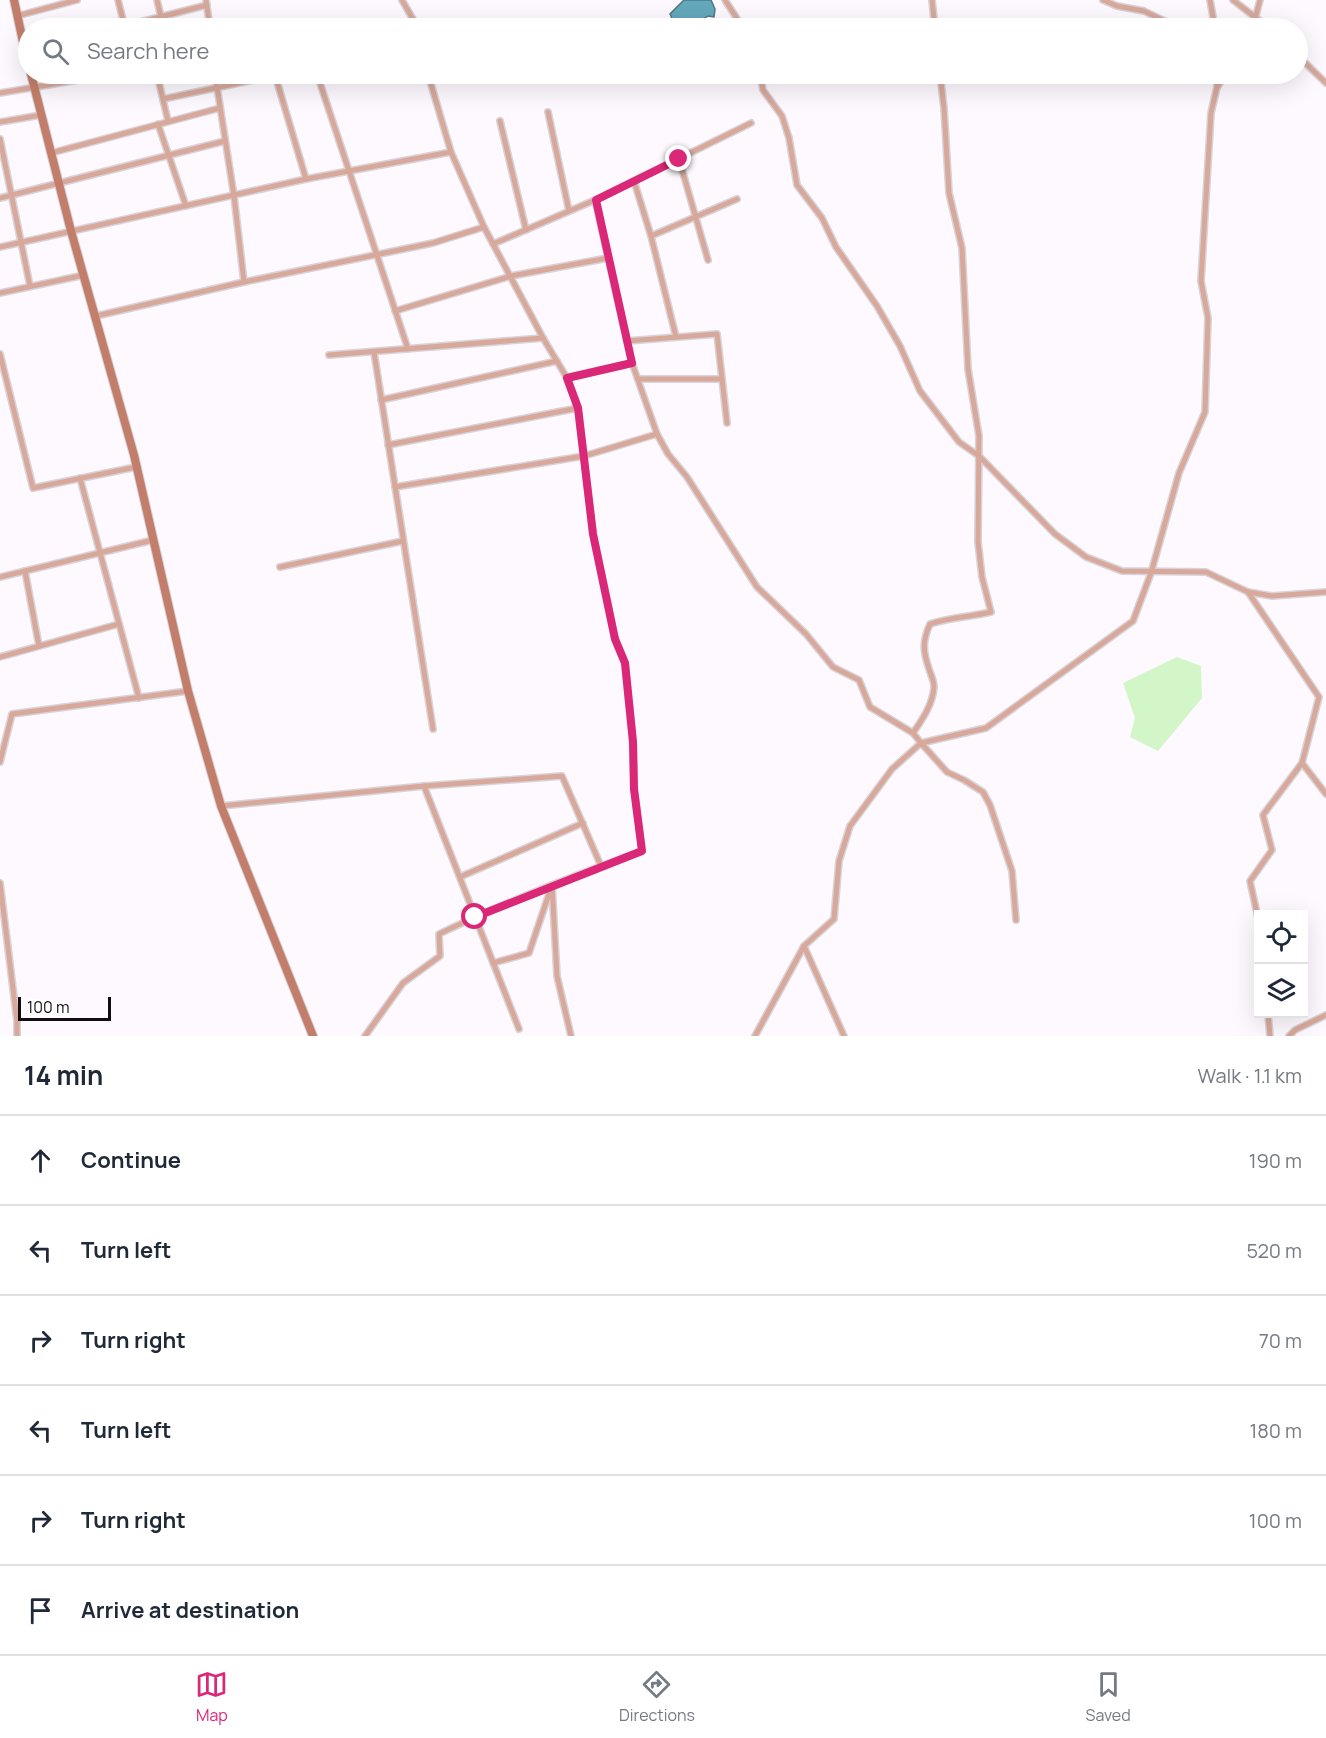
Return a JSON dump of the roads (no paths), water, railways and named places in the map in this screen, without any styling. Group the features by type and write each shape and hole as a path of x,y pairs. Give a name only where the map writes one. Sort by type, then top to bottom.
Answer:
{"main road":[{"path":"14,0 18,20"},
{"path":"33,84 136,466 188,691 221,806 313,1036"}],"street":[{"path":"17,16 77,0"},
{"path":"118,0 123,18"},
{"path":"157,0 161,17"},
{"path":"402,0 412,18"},
{"path":"725,0 737,18"},
{"path":"932,0 934,18"},
{"path":"1103,0 1117,6 1144,11 1158,18"},
{"path":"1210,0 1213,18"},
{"path":"1233,0 1254,18"},
{"path":"1255,18 1260,0"},
{"path":"157,18 207,2 209,18"},
{"path":"1308,66 1326,83"},
{"path":"0,93 52,84"},
{"path":"159,84 168,122"},
{"path":"217,84 234,196 244,282"},
{"path":"163,99 231,84"},
{"path":"282,84 306,179"},
{"path":"320,84 408,349"},
{"path":"365,1036 403,983 440,956 439,934 552,885 642,851 634,789 633,742 625,663 615,639 593,534 578,408 567,378 484,227 451,153 431,84"},
{"path":"762,84 763,90 782,116 789,138 797,185 822,218 836,247 855,271 877,306 900,346 920,391 959,442 979,456 1055,534 1086,557 1122,571 1206,572 1248,592 1272,596 1326,592"},
{"path":"913,733 926,714 933,695 934,685 925,657 924,638 930,624 945,619 991,612 982,578 978,542 979,436 969,369 962,248 948,193 941,84"},
{"path":"755,1036 804,946 834,919 839,861 850,826 892,770 921,744 986,728 1133,621 1151,573 1179,473 1205,412 1208,318 1201,281 1210,114 1219,84"},
{"path":"51,153 220,108"},
{"path":"548,112 569,212"},
{"path":"0,122 41,115"},
{"path":"500,121 526,230"},
{"path":"494,243 596,200 751,123"},
{"path":"158,124 186,206"},
{"path":"0,139 30,286"},
{"path":"0,198 225,141"},
{"path":"0,247 306,179 451,153"},
{"path":"679,159 708,260"},
{"path":"634,181 651,236 676,337"},
{"path":"651,236 737,199"},
{"path":"596,200 632,363 657,434 668,454 687,477 757,587 806,634 833,667 859,680 870,707 913,733 947,772 983,792 990,805 1012,872 1016,920"},
{"path":"96,316 244,282 433,243 484,227"},
{"path":"395,311 511,276 608,258"},
{"path":"0,293 84,275"},
{"path":"627,341 717,334 727,423"},
{"path":"329,356 543,338"},
{"path":"374,352 433,729"},
{"path":"0,354 33,488 136,466"},
{"path":"381,400 557,361"},
{"path":"567,378 632,363"},
{"path":"638,379 723,379"},
{"path":"388,445 578,408"},
{"path":"395,487 584,456 657,434"},
{"path":"80,478 139,698"},
{"path":"0,577 153,540"},
{"path":"280,567 403,541"},
{"path":"25,571 39,646"},
{"path":"1248,592 1319,697 1302,763 1263,815 1272,850 1250,881 1256,910"},
{"path":"0,657 119,624"},
{"path":"0,762 3,739 12,714 188,691"},
{"path":"1302,763 1326,794"},
{"path":"221,806 424,786 562,776 601,866"},
{"path":"424,786 519,1029"},
{"path":"460,877 583,823"},
{"path":"0,884 17,1036"},
{"path":"493,963 529,953 552,885"},
{"path":"552,885 557,976 571,1036"},
{"path":"804,946 844,1036"},
{"path":"1289,1036 1295,1030 1326,1015"},
{"path":"1268,1018 1270,1036"}],"water":[{"path":"684,0 711,0 715,9 714,17 705,18 672,18 670,14"}]}
